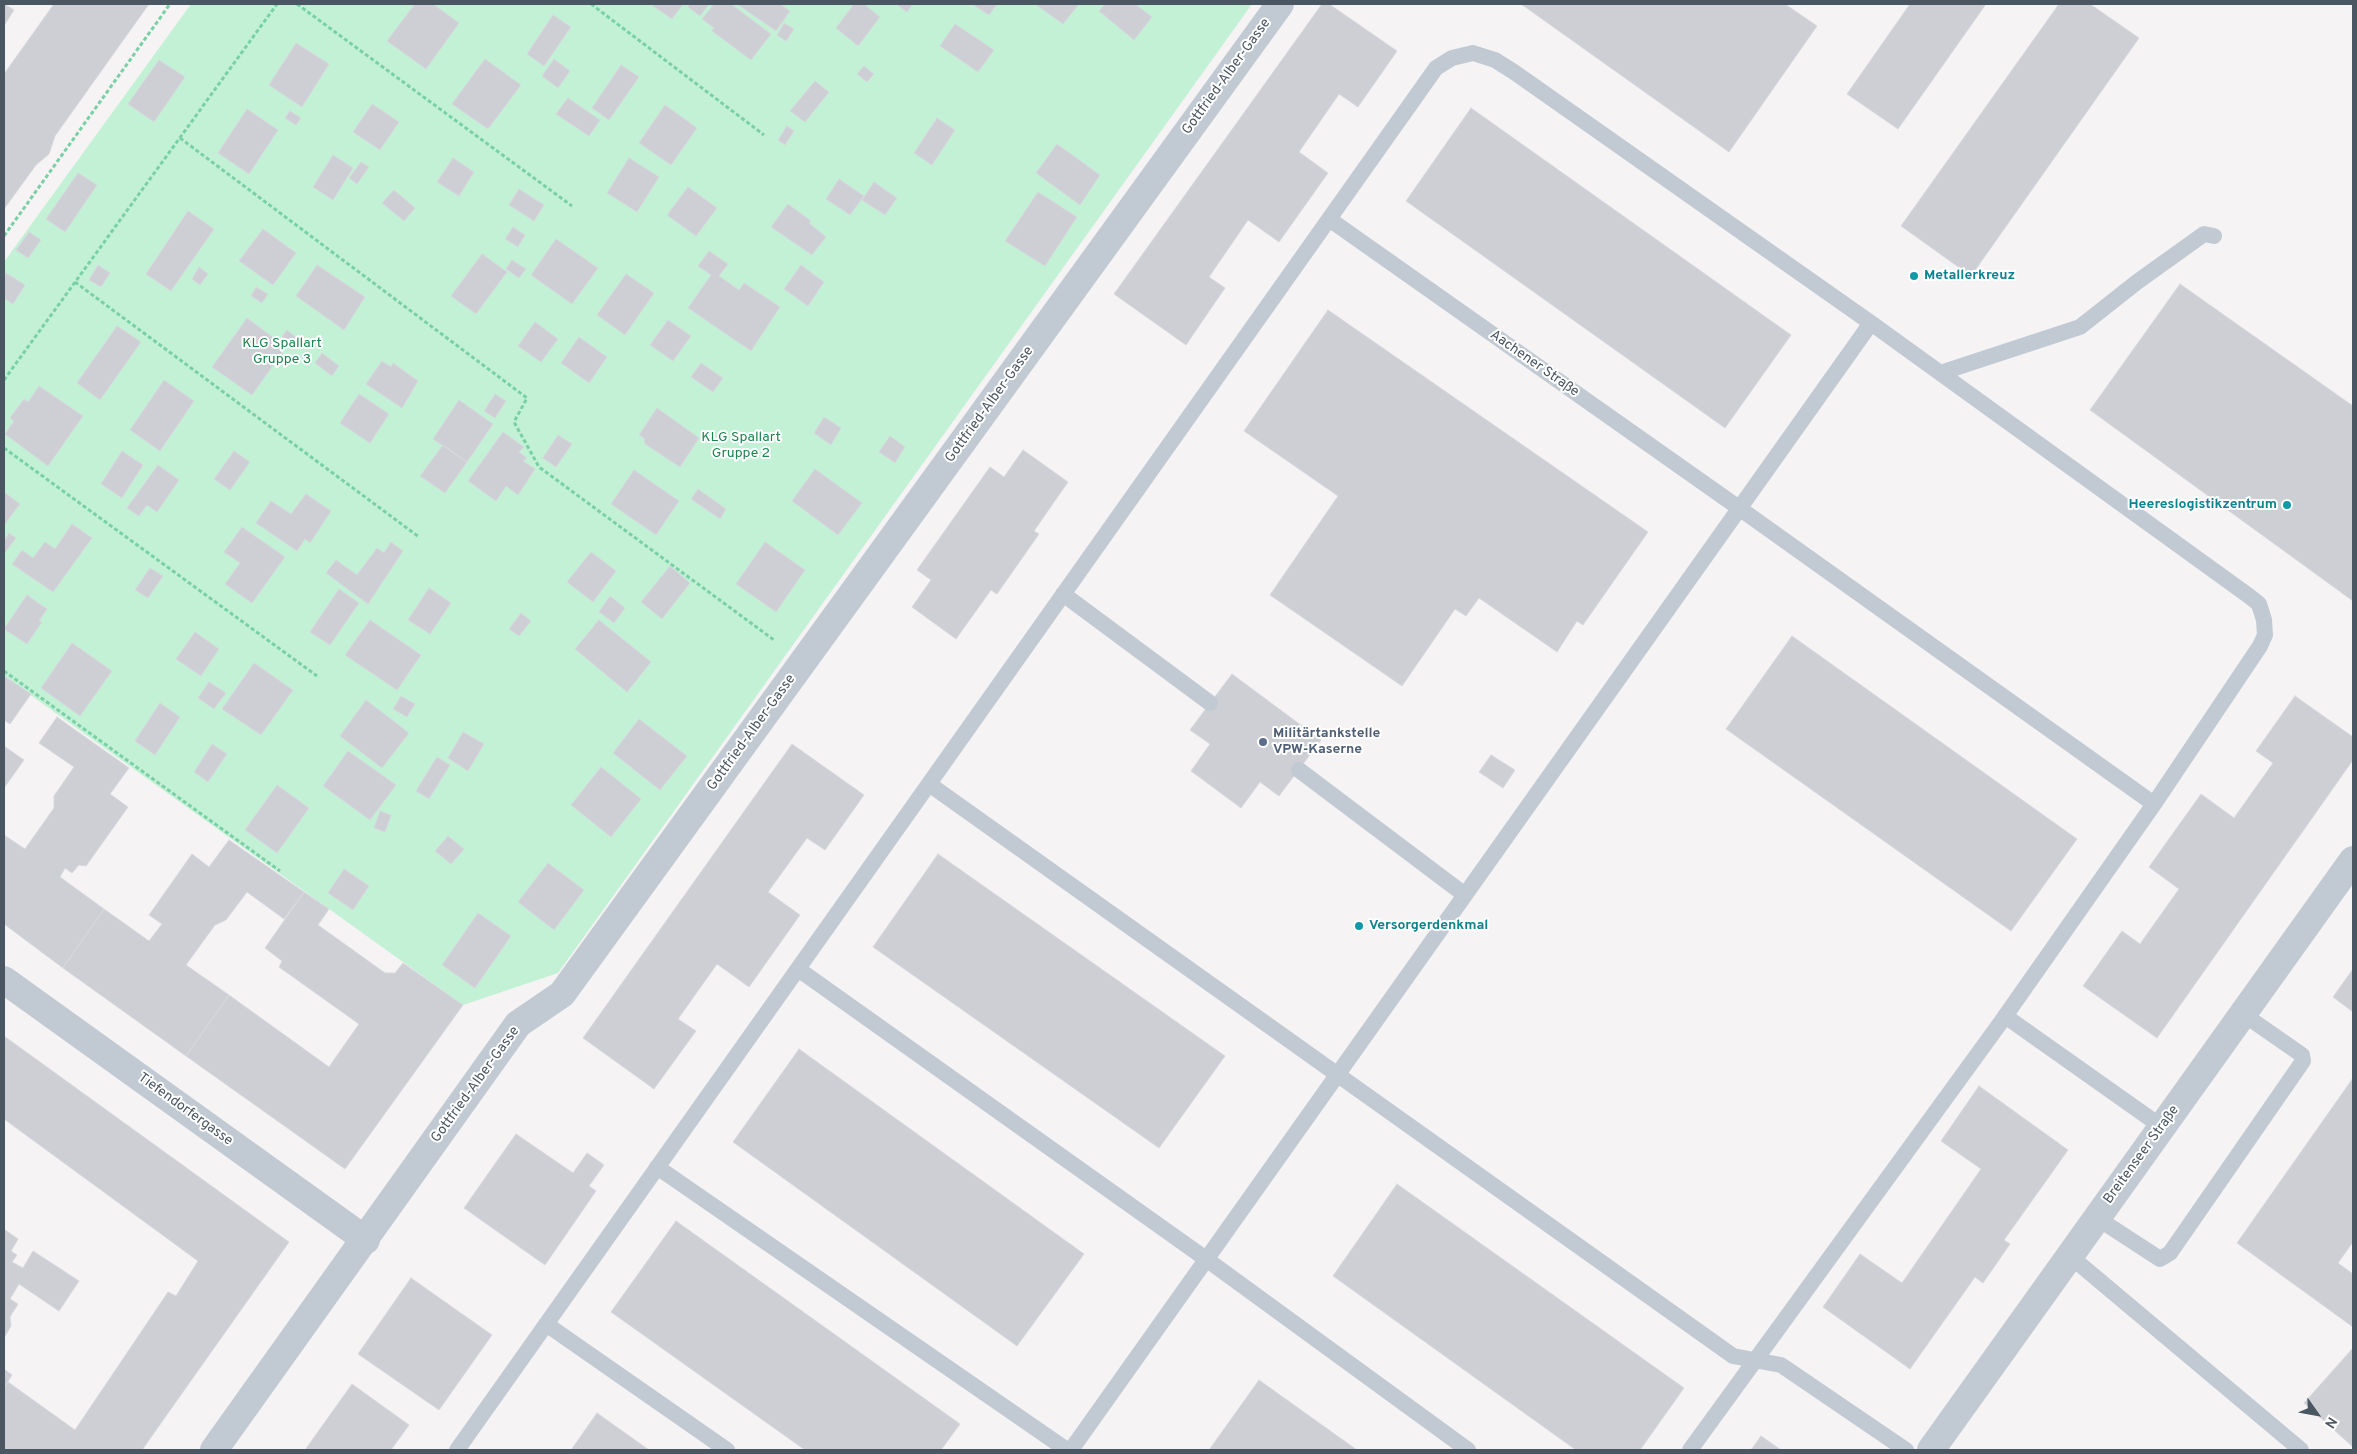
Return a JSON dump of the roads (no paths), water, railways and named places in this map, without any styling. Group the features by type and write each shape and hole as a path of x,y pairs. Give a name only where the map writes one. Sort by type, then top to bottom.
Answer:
{"street":[{"name":"Gottfried-Alber-Gasse","path":"214,1450 366,1240 518,1024 562,994 1280,4"},
{"name":"Breitenseer Straße","path":"1931,1450 2353,860"},
{"name":"Tiefendorfergasse","path":"4,980 366,1240"}],"lane":[{"path":"457,1450 1436,68 1452,58 1474,54 1495,60 1871,323 2259,604 2264,620 2265,635 2260,646 2154,804 2005,1016 1690,1450"},
{"name":"Aachener Straße","path":"1329,219 2154,804"},
{"path":"1940,373 2080,327 2137,282 2204,234 2214,236"},
{"path":"657,1167 1069,1450 1337,1076 1871,323"},
{"path":"1063,594 1210,703"},
{"path":"1299,770 1465,895"},
{"path":"929,784 1733,1356 1781,1365 1906,1450"},
{"path":"798,969 1206,1259 1468,1450"},
{"path":"2097,1218 2160,1259 2170,1253 2303,1061 2302,1055 2243,1014"},
{"path":"2005,1016 2162,1127"},
{"path":"2070,1256 2301,1450"},
{"path":"546,1324 727,1450"}],"place":[{"name":"Metallerkreuz","path":"1914,276"},
{"name":"Heereslogistikzentrum","path":"2287,505"},
{"name":"Militärtankstelle VPW-Kaserne","path":"1263,742"},
{"name":"Versorgerdenkmal","path":"1359,926"}],"park label":[{"name":"KLG Spallart Gruppe 3","path":"282,352"},
{"name":"KLG Spallart Gruppe 2","path":"741,446"}]}
